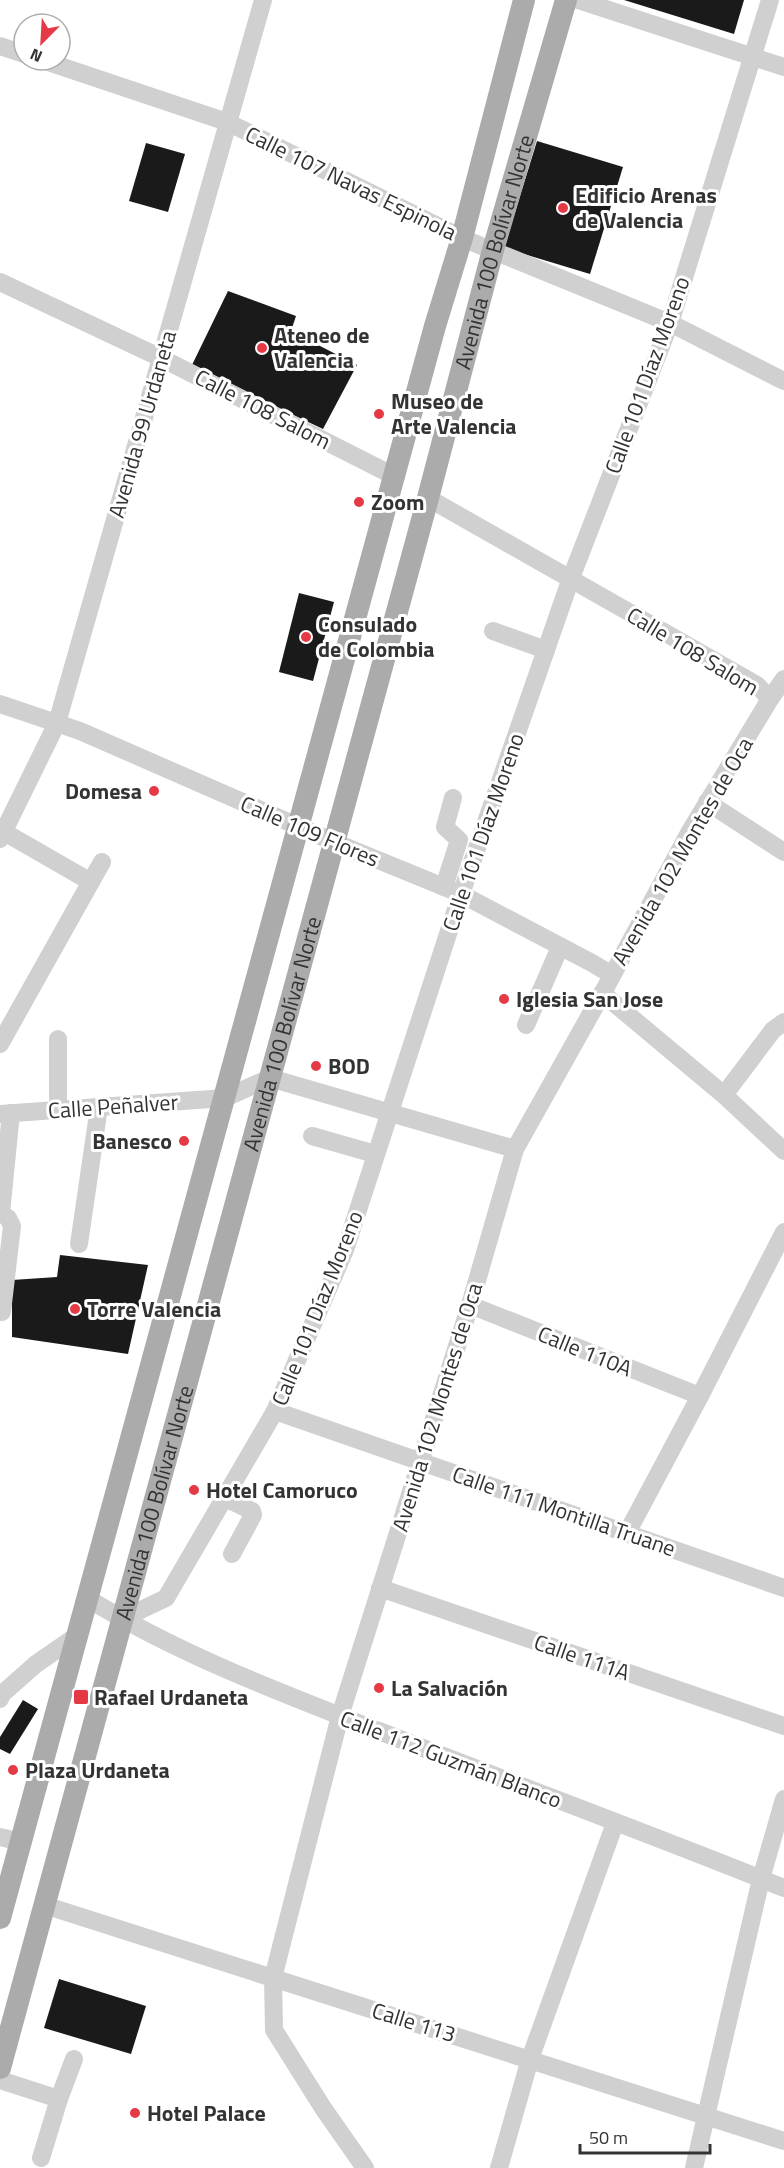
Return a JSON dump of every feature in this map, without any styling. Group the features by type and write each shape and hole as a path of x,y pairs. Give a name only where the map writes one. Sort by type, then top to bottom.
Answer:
{"main road":[{"name":"Avenida 100 Bolívar Norte","path":"0,1918 10,1839 78,1635 435,326 462,238 524,0"},
{"name":"Avenida 100 Bolívar Norte","path":"0,2068 494,250 566,0"}],"street":[{"name":"Avenida 99 Urdaneta","path":"2,836 57,723 263,0"},
{"path":"578,0 784,67"},
{"name":"Calle 101 Díaz Moreno","path":"122,1619 166,1598 275,1411 345,1250 389,1111 452,891 670,323 770,0"},
{"name":"Calle 107 Navas Espinola","path":"72,70 227,122 462,238 670,323 784,381"},
{"name":"Calle 108 Salom","path":"0,282 161,358 394,476"},
{"name":"Calle 108 Salom","path":"428,498 757,685 770,699"},
{"path":"493,631 546,650"},
{"name":"Avenida 102 Montes de Oca","path":"365,2168 323,2108 274,2030 273,1978 340,1716 470,1305 515,1149 707,802 784,679"},
{"name":"Calle 109 Flores","path":"0,704 57,723 452,891 612,975"},
{"path":"452,891 459,840 445,827 453,798"},
{"path":"707,802 784,852"},
{"path":"2,836 91,882"},
{"path":"0,1044 102,862"},
{"path":"526,1025 560,946"},
{"path":"602,993 724,1095 784,1151"},
{"path":"724,1095 773,1030 784,1022"},
{"path":"58,1039 58,1110"},
{"path":"270,1078 515,1149"},
{"name":"Calle Peñalver","path":"6,1113 225,1098 270,1078"},
{"path":"79,1244 99,1107"},
{"path":"2,1312 12,1226 8,1218 1,1213 6,1113"},
{"path":"312,1136 375,1154"},
{"path":"627,1533 784,1232"},
{"name":"Calle 110A","path":"470,1305 700,1396"},
{"name":"Calle 111 Montilla Truane","path":"275,1411 784,1588"},
{"path":"225,1498 252,1511 253,1515 232,1554"},
{"name":"Calle 111A","path":"380,1587 784,1726"},
{"name":"Calle 112 Guzmán Blanco","path":"87,1598 122,1619 182,1649 340,1716 784,1888"},
{"path":"0,1699 2,1694 36,1664 78,1635"},
{"path":"694,2168 761,1879 784,1799"},
{"path":"499,2168 530,2059 615,1823"},
{"name":"Calle 113","path":"44,1905 784,2141"},
{"path":"41,2158 74,2059"},
{"path":"0,2080 59,2099"}],"building":[{"path":"624,0 744,0 734,34"},
{"name":"Edificio Arenas de Valencia","path":"537,141 623,167 590,274 504,248"},
{"path":"146,143 185,154 168,212 129,201"},
{"name":"Ateneo de Valencia","path":"228,291 296,316 291,331 357,365 323,429 191,367"},
{"name":"Consulado de Colombia","path":"299,593 334,602 313,681 279,672"},
{"name":"Torre Valencia","path":"60,1255 148,1265 128,1354 12,1337 12,1280 57,1277"},
{"path":"23,1700 38,1709 10,1754 0,1749 0,1737"},
{"path":"59,1979 146,2006 131,2054 44,2028"}],"place":[{"name":"Edificio Arenas de Valencia","path":"563,208"},
{"name":"Ateneo de Valencia","path":"262,348"},
{"name":"Museo de Arte Valencia","path":"379,414"},
{"name":"Zoom","path":"359,502"},
{"name":"Consulado de Colombia","path":"306,637"},
{"name":"Domesa","path":"154,791"},
{"name":"Iglesia San Jose","path":"504,999"},
{"name":"BOD","path":"316,1066"},
{"name":"Banesco","path":"184,1141"},
{"name":"Torre Valencia","path":"75,1309"},
{"name":"Hotel Camoruco","path":"194,1490"},
{"name":"La Salvación","path":"379,1688"},
{"name":"Rafael Urdaneta","path":"81,1697"},
{"name":"Plaza Urdaneta","path":"13,1770"},
{"name":"Hotel Palace","path":"135,2113"}]}
